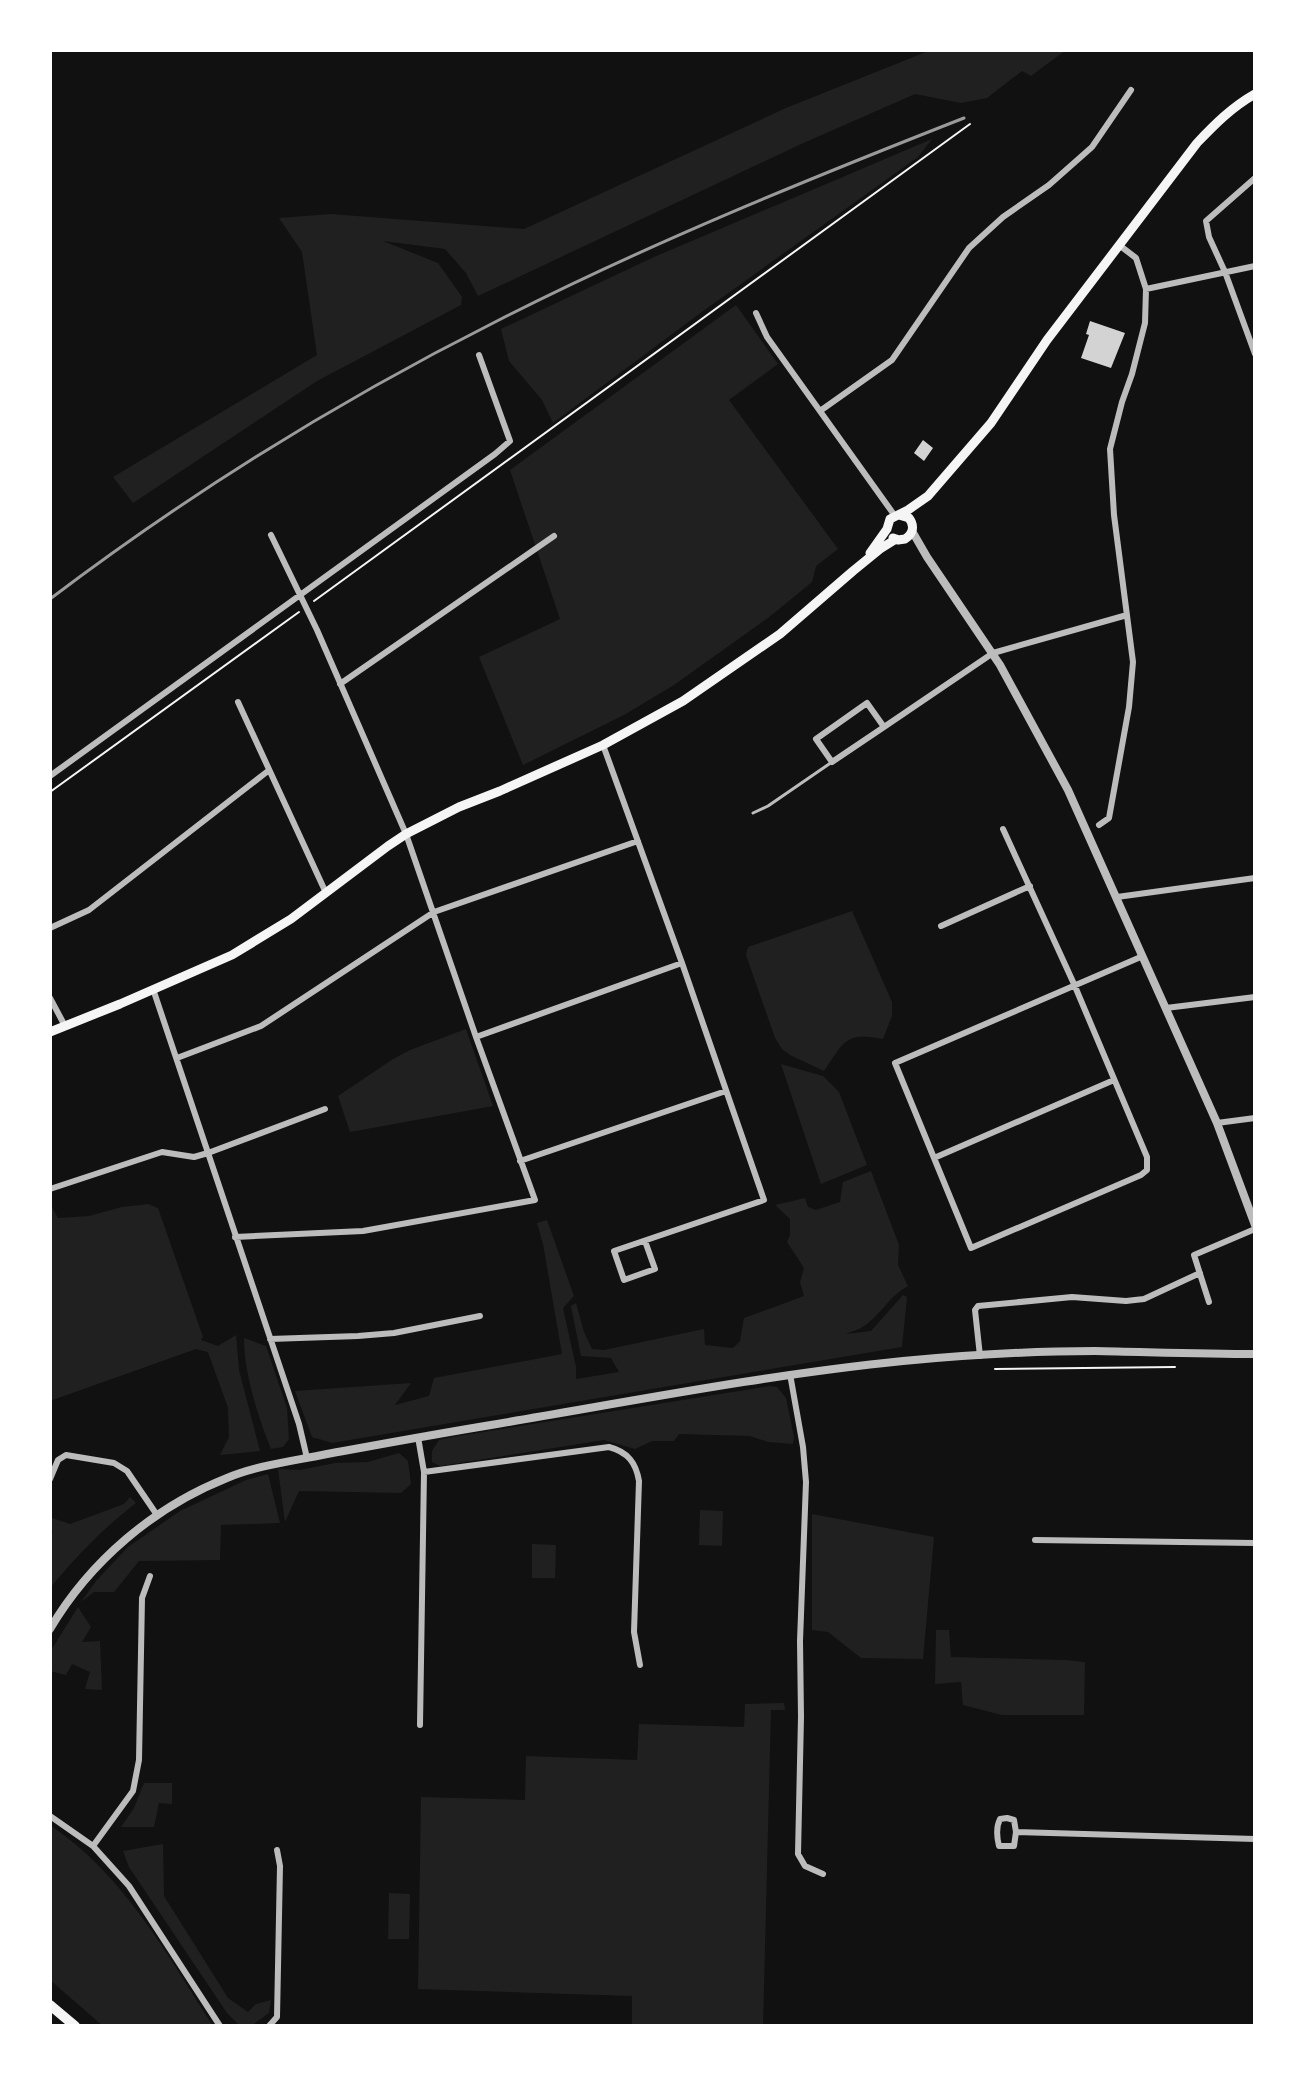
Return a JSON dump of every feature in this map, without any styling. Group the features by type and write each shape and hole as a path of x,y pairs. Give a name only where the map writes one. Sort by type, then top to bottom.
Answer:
{"main road":[{"path":"50,1032 232,955 291,919 406,834 459,807 603,745 683,701 780,634 863,562 911,535 928,496 991,423 1047,340 1197,143 1221,118 1255,94"},
{"path":"863,562 887,529 890,519 928,496"},
{"path":"897,515 909,518 912,528"},
{"path":"887,529 890,536 900,539"},
{"path":"50,2005 75,2026"}],"street":[{"path":"820,411 892,360 969,248 1092,147 1131,90"},
{"path":"1255,178 1206,221 1209,237 1255,354"},
{"path":"1099,825 1109,818 1129,707 1133,662 1114,515 1110,449 1145,323 1146,289 1136,258 1119,245"},
{"path":"1146,289 1255,266"},
{"path":"756,313 767,337 897,515"},
{"path":"479,355 510,441"},
{"path":"50,776 483,463 510,441 517,431"},
{"path":"912,528 927,557 993,653 1068,790 1217,1123 1255,1227 1194,1255 1209,1302"},
{"path":"235,1237 363,1231 535,1200 406,834 271,535"},
{"path":"340,684 554,536"},
{"path":"900,539 915,546 927,557"},
{"path":"884,727 867,703 816,739 832,762 884,727 941,687 993,653 1127,615"},
{"path":"238,702 326,893"},
{"path":"603,745 764,1200 614,1251 624,1280 655,1269 645,1241"},
{"path":"50,928 89,910 268,771"},
{"path":"1003,829 1074,984 1147,1157 1147,1170 971,1248 895,1063 1074,984 1143,956"},
{"path":"177,1058 261,1026 434,912 638,841"},
{"path":"1117,897 1255,878"},
{"path":"941,926 1030,886"},
{"path":"476,1037 682,963"},
{"path":"153,989 299,1424 307,1458"},
{"path":"1166,1008 1255,997"},
{"path":"50,998 65,1026"},
{"path":"934,1158 1114,1080"},
{"path":"520,1161 726,1091"},
{"path":"50,1189 162,1152 194,1157 208,1153 325,1109"},
{"path":"1217,1123 1255,1118"},
{"path":"980,1356 975,1310 978,1306 1072,1297 1126,1301 1144,1299 1200,1273"},
{"path":"270,1339 394,1333 480,1316"},
{"path":"50,1629 109,1555 157,1515 230,1477 307,1458 790,1374 905,1361 1092,1351 1255,1354"},
{"path":"790,1374 806,1482 800,1641 798,1854 805,1866 823,1874"},
{"path":"418,1437 424,1472 420,1725"},
{"path":"424,1472 609,1447 631,1458 639,1481 634,1632 640,1665"},
{"path":"50,1479 58,1460 66,1455 114,1463 127,1471 157,1515"},
{"path":"1035,1540 1255,1543"},
{"path":"93,1846 133,1791 139,1760 142,1598 150,1576"},
{"path":"50,1816 93,1846 129,1886 220,2026"},
{"path":"1000,1819 1014,1820 1016,1832 1014,1846 999,1846 1000,1819"},
{"path":"1016,1832 1255,1839"},
{"path":"269,2026 277,2017 279,1987 280,1866 277,1850"}],"lane":[{"path":"753,813 832,762"}],"path":[{"path":"50,792 970,124"},
{"path":"995,1369 1175,1367"}],"shaded area":[{"path":"931,50 1066,50 1031,76 1022,71 987,98 961,103 915,94 478,296 466,273 445,249 383,241 438,263 462,297 461,305 317,381 133,503 113,477 317,355 302,252 279,218 331,214 524,229 786,108"},
{"path":"932,139 918,157 553,423 542,400 509,361 501,329 654,257"},
{"path":"736,305 778,364 729,400 838,549 816,566 812,582 768,618 674,685 624,715 523,765 479,657 560,619 510,470"},
{"path":"852,911 892,1002 892,1016 883,1039 861,1037 847,1041 824,1071 782,1049 775,1038 746,955 748,947"},
{"path":"466,1029 493,1106 350,1132 338,1096 410,1050"},
{"path":"781,1064 823,1076 839,1092 867,1165 821,1184"},
{"path":"871,1171 899,1245 898,1265 908,1286 860,1329 846,1334 871,1331 903,1295 907,1297 902,1347 332,1443 312,1437 295,1391 411,1383 395,1405 429,1396 434,1378 562,1354 537,1223 547,1220 574,1296 563,1308 576,1379 619,1372 611,1358 581,1356 571,1306 576,1303 592,1349 604,1350 704,1329 705,1345 733,1348 740,1341 744,1318 804,1296 800,1282 804,1268 787,1242 790,1219 775,1205 805,1198 808,1207 816,1210 840,1202 843,1182"},
{"path":"148,1204 158,1208 203,1337 201,1340 218,1346 236,1335 239,1370 260,1451 220,1455 229,1437 228,1408 208,1352 196,1349 50,1401 50,1206 58,1218 89,1216"},
{"path":"244,1338 266,1346 287,1408 289,1439 283,1447 271,1449 261,1423 249,1380"},
{"path":"777,1387 786,1398 793,1444 768,1442 750,1436 679,1434 674,1441 652,1441 635,1449 604,1440 440,1466 432,1462 432,1451 439,1440 452,1437"},
{"path":"399,1453 408,1461 411,1484 401,1493 299,1491 285,1522 278,1469 300,1470 335,1463 368,1462"},
{"path":"268,1474 280,1523 221,1525 220,1560 139,1561 114,1592 94,1592 81,1602 128,1547 180,1511 246,1480"},
{"path":"130,1497 136,1503 90,1543 50,1588 52,1518 70,1524 124,1504"},
{"path":"700,1510 723,1511 722,1546 699,1545"},
{"path":"812,1514 934,1537 923,1659 861,1658 828,1632 812,1630"},
{"path":"532,1544 556,1545 555,1578 532,1578"},
{"path":"78,1607 91,1627 82,1642 100,1641 102,1690 85,1689 90,1672 72,1664 66,1675 50,1671 50,1652"},
{"path":"936,1630 949,1630 951,1657 1085,1662 1084,1715 1002,1715 963,1705 961,1682 935,1684"},
{"path":"784,1703 785,1710 771,1710 763,2026 632,2026 632,1996 418,1989 421,1797 525,1800 526,1756 637,1760 639,1724 744,1727 745,1704"},
{"path":"144,1783 172,1783 172,1804 159,1803 154,1827 121,1827 134,1808"},
{"path":"50,1825 100,1867 122,1891 213,2026 103,2026 50,1980"},
{"path":"163,1844 164,1896 228,1998 248,2012 256,2004 271,2000 269,2013 251,2026 240,2026 227,2013 129,1867 123,1851"},
{"path":"389,1893 410,1894 409,1939 388,1939"}],"building":[{"path":"1090,321 1125,333 1111,368 1081,358"},
{"path":"923,440 933,448 924,461 914,453"}],"railway":[{"path":"50,599 212,485 323,416 438,351 669,239 964,118"}]}
